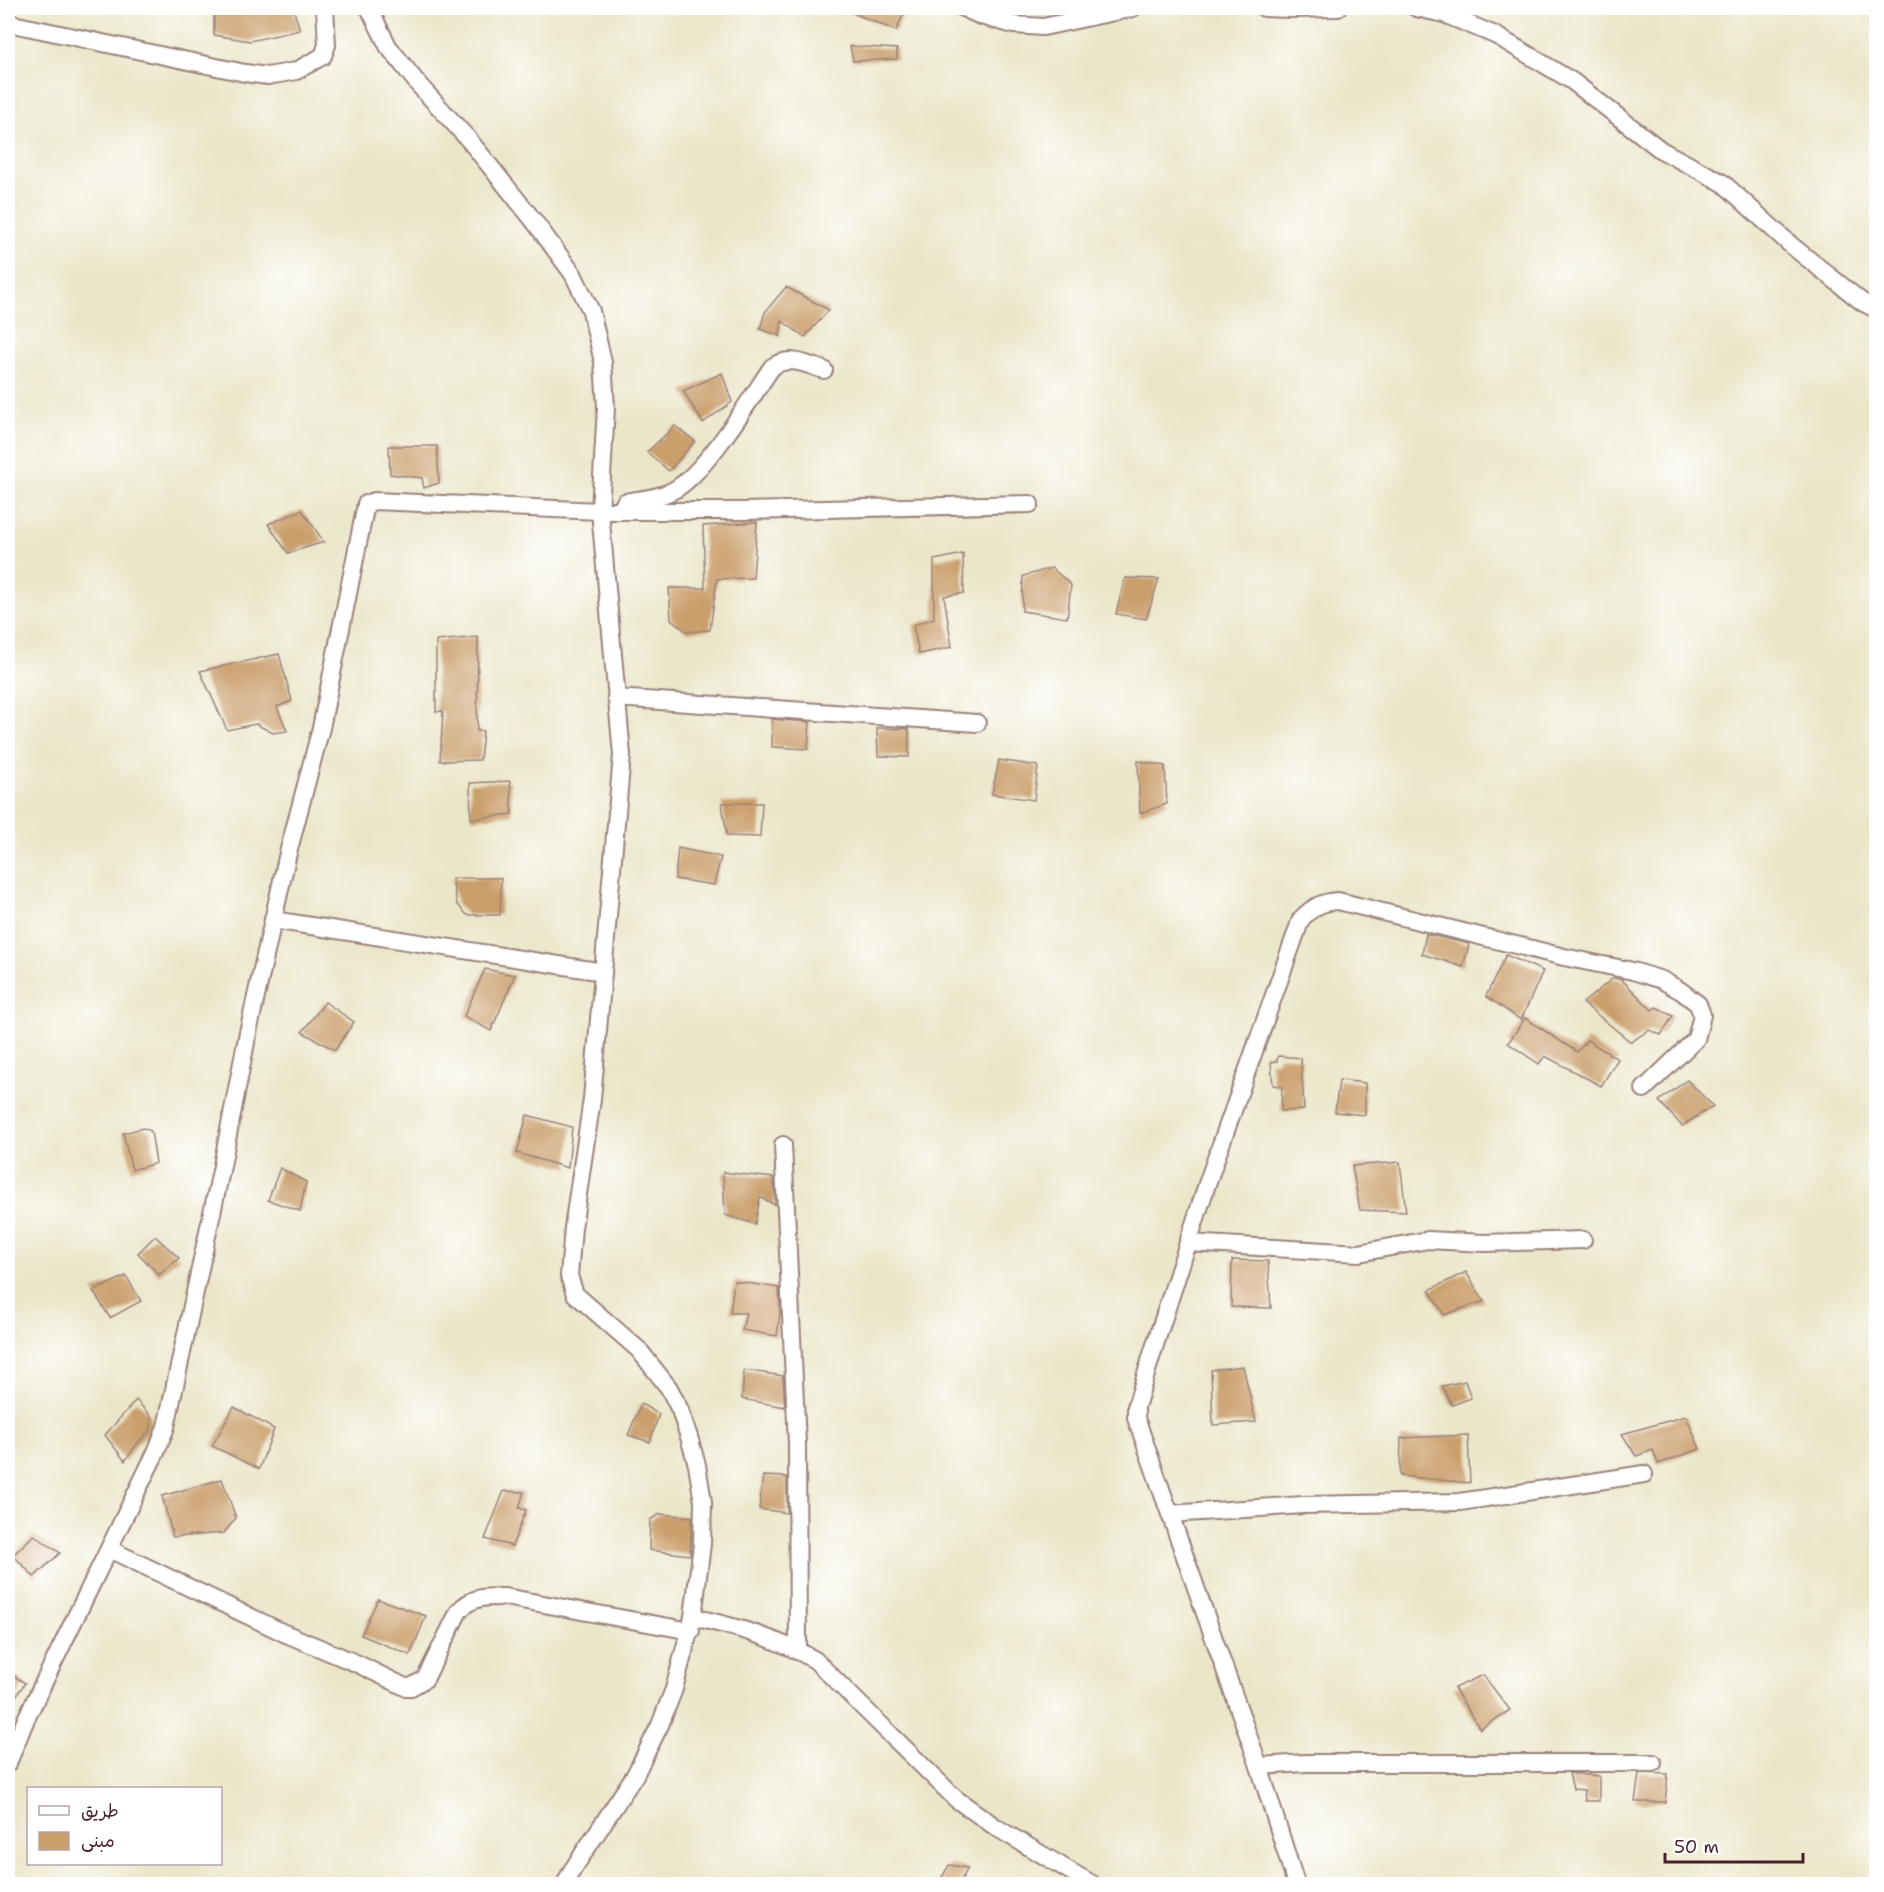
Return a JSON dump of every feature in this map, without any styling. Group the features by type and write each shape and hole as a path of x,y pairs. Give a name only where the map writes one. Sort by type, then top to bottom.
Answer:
{"street":[{"path":"8,23 217,69 267,76 296,71 323,56 327,45 325,8"},
{"path":"369,8 388,46 418,84 470,141 573,274 591,311 603,362 606,407 600,511 616,698 621,730 621,776 592,1099 568,1276 575,1294 583,1303 639,1350 669,1388 680,1410 697,1465 703,1502 702,1544 692,1624 660,1725 635,1775 565,1884"},
{"path":"963,8 1014,26 1043,27 1133,8"},
{"path":"1264,8 1338,8"},
{"path":"1416,8 1444,14 1494,35 1572,81 1661,150 1723,183 1792,246 1862,302 1876,309"},
{"path":"620,511 625,502 660,496 683,484 718,445 772,367 780,362 798,361 824,370"},
{"path":"8,1763 26,1719 166,1427 273,920 321,728 366,504 374,501 600,511 744,511 1030,504"},
{"path":"616,698 976,723"},
{"path":"1296,1884 1258,1766 1136,1418 1136,1407 1243,1080 1301,919 1313,907 1325,902 1338,901 1564,957 1633,971 1662,980 1682,991 1698,1004 1702,1015 1696,1039 1644,1089"},
{"path":"273,920 603,972"},
{"path":"783,1145 796,1444 798,1650"},
{"path":"1188,1243 1359,1253 1428,1240 1464,1243 1583,1240"},
{"path":"1170,1514 1303,1505 1460,1502 1644,1474"},
{"path":"108,1549 284,1633 358,1664 405,1687 411,1687 425,1679 459,1611 466,1602 481,1597 504,1597 692,1624 771,1638 815,1660 956,1799 997,1828 1092,1884"},
{"path":"1258,1766 1306,1763 1653,1763"}],"building":[{"path":"214,8 293,8 300,30 250,41 214,35"},
{"path":"841,8 906,8 896,31"},
{"path":"850,46 897,49 897,59 853,61"},
{"path":"786,287 829,310 805,337 782,321 780,336 760,329 765,312"},
{"path":"722,373 732,402 703,423 683,391"},
{"path":"675,426 695,441 669,471 647,452"},
{"path":"389,446 437,446 439,483 424,488 422,478 390,474"},
{"path":"302,510 324,542 288,553 268,524"},
{"path":"757,522 753,578 717,579 710,630 687,632 671,619 669,588 705,588 703,526"},
{"path":"963,554 964,593 944,596 952,647 919,654 913,625 934,618 934,560"},
{"path":"1052,568 1071,585 1067,618 1022,611 1023,576"},
{"path":"1125,578 1159,579 1146,619 1116,614"},
{"path":"478,637 477,731 483,731 480,760 440,761 443,711 436,712 436,641"},
{"path":"279,654 292,701 277,707 287,731 273,733 256,724 227,730 200,671"},
{"path":"772,719 810,722 808,749 772,747"},
{"path":"877,728 909,729 909,757 878,756"},
{"path":"999,760 1038,766 1034,800 992,794"},
{"path":"1138,761 1165,766 1167,804 1140,813"},
{"path":"510,781 512,814 471,819 470,783"},
{"path":"722,803 762,803 760,837 727,836"},
{"path":"678,848 721,857 714,885 675,879"},
{"path":"452,878 501,878 500,915 467,915 457,904"},
{"path":"1426,934 1469,944 1463,967 1422,954"},
{"path":"1506,955 1543,971 1521,1020 1486,996"},
{"path":"485,969 515,975 491,1031 464,1016"},
{"path":"1613,978 1622,980 1652,1010 1656,1007 1673,1016 1661,1035 1649,1030 1631,1042 1583,1003"},
{"path":"325,1002 354,1022 335,1050 302,1032"},
{"path":"1525,1018 1577,1052 1587,1040 1618,1059 1601,1086 1545,1056 1539,1064 1508,1043"},
{"path":"1278,1056 1301,1058 1304,1110 1281,1111 1282,1087 1273,1085 1271,1062 1277,1061"},
{"path":"1339,1080 1365,1083 1365,1115 1335,1112"},
{"path":"1687,1080 1713,1106 1682,1126 1659,1101"},
{"path":"527,1115 572,1127 568,1168 517,1153"},
{"path":"143,1128 151,1131 156,1163 132,1170 123,1133"},
{"path":"1400,1162 1406,1212 1360,1210 1352,1166"},
{"path":"280,1168 306,1182 300,1211 268,1200"},
{"path":"723,1172 774,1178 775,1205 760,1197 755,1224 725,1215"},
{"path":"155,1236 179,1258 159,1275 138,1253"},
{"path":"1232,1260 1268,1261 1271,1308 1231,1307"},
{"path":"1466,1272 1484,1301 1444,1315 1429,1290"},
{"path":"126,1276 141,1301 110,1318 93,1291"},
{"path":"734,1281 779,1288 780,1313 777,1336 742,1330 746,1313 730,1313"},
{"path":"1243,1366 1256,1422 1213,1425 1211,1370"},
{"path":"744,1370 783,1376 785,1407 742,1399"},
{"path":"1465,1381 1471,1398 1452,1405 1442,1386"},
{"path":"136,1400 151,1416 151,1429 125,1461 105,1435"},
{"path":"641,1404 659,1414 650,1442 628,1435"},
{"path":"234,1407 274,1429 259,1469 212,1446"},
{"path":"1686,1416 1700,1449 1658,1464 1653,1450 1636,1456 1622,1434"},
{"path":"1468,1435 1470,1483 1400,1476 1401,1438"},
{"path":"763,1476 787,1477 787,1513 759,1509"},
{"path":"222,1479 236,1518 224,1533 173,1537 162,1496"},
{"path":"504,1491 524,1492 519,1508 526,1510 512,1546 485,1539"},
{"path":"660,1514 692,1517 690,1555 649,1550 650,1520"},
{"path":"34,1535 60,1553 34,1577 13,1555"},
{"path":"378,1599 426,1616 410,1655 361,1635"},
{"path":"8,1672 25,1683 8,1708"},
{"path":"1483,1675 1510,1710 1480,1729 1454,1688"},
{"path":"1569,1773 1599,1776 1599,1801 1585,1801 1584,1790 1573,1789"},
{"path":"1639,1773 1668,1774 1665,1802 1635,1802"},
{"path":"949,1865 968,1868 959,1884 938,1884"}]}
